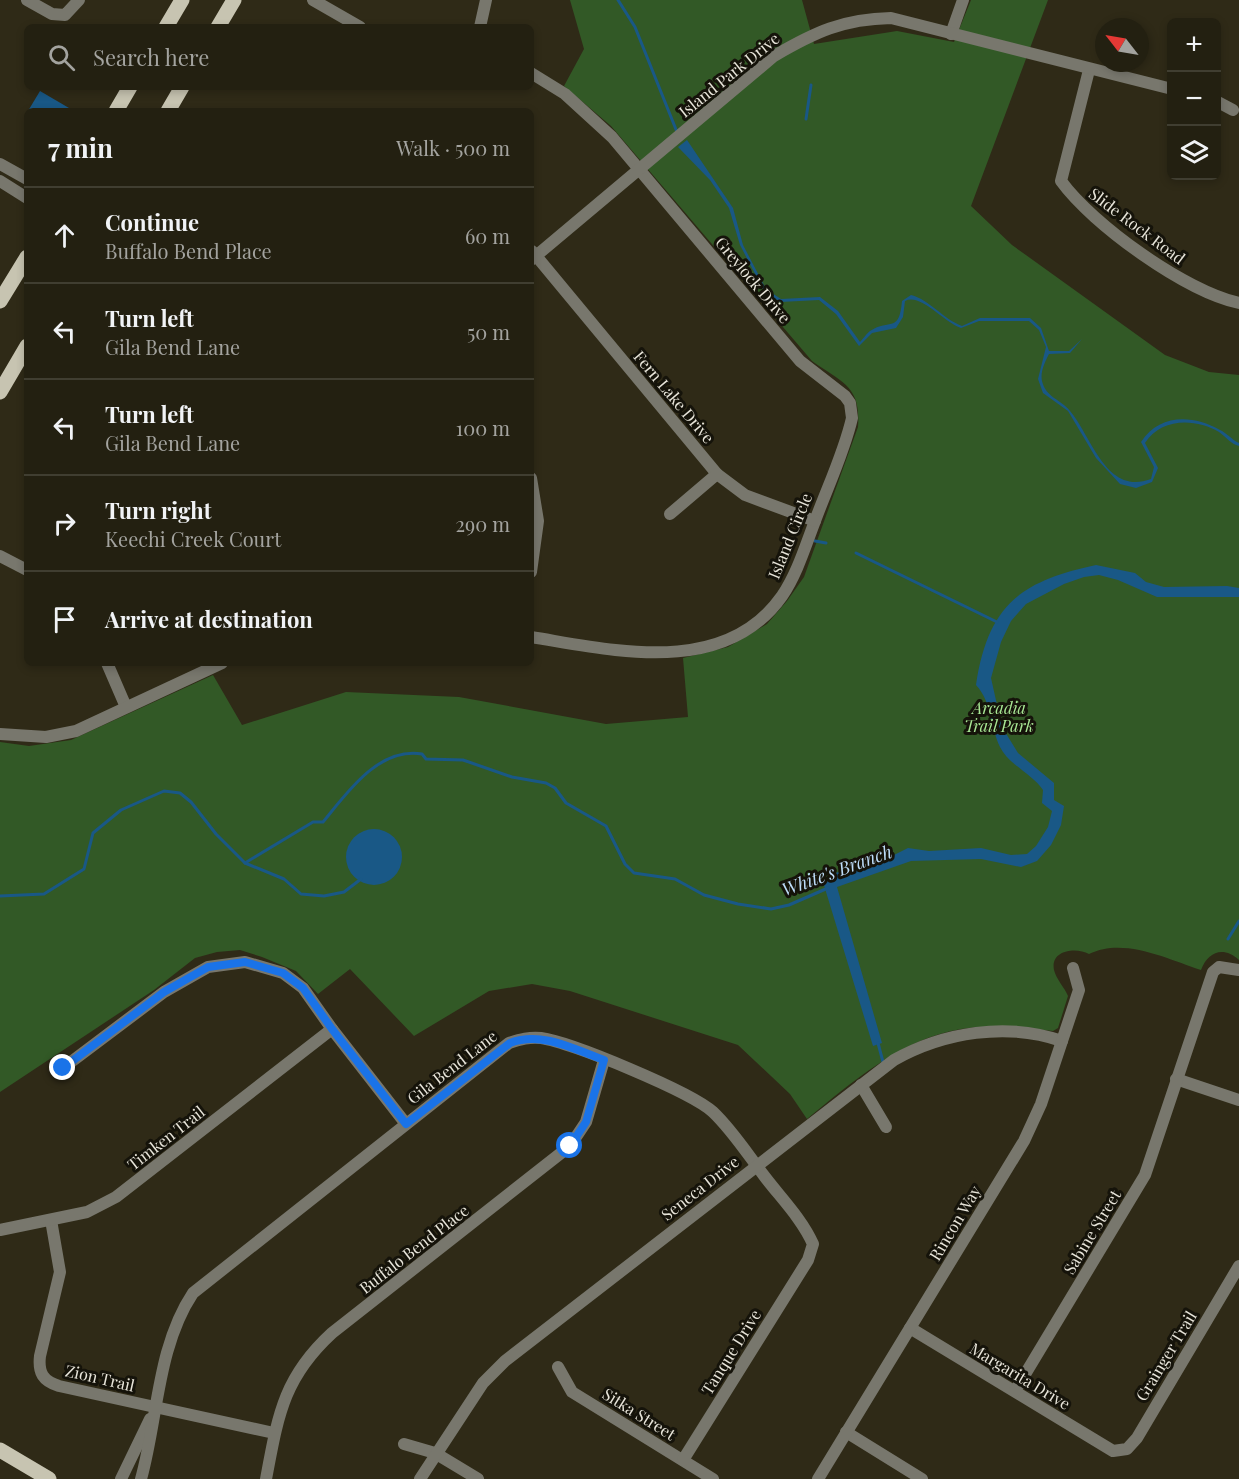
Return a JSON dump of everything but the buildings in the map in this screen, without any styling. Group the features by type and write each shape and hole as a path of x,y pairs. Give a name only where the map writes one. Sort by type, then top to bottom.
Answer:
{"main road":[{"path":"168,24 182,0"},
{"path":"220,24 234,0"},
{"path":"118,108 128,90"},
{"path":"170,108 180,90"},
{"path":"0,301 24,262"},
{"path":"0,392 24,351"},
{"path":"0,1450 50,1479"}],"street":[{"path":"27,0 52,14 65,15 79,0"},
{"path":"313,0 355,24"},
{"path":"481,24 486,0"},
{"path":"951,34 963,0"},
{"name":"Island Park Drive","path":"534,254 639,170 774,56 827,28 861,18 891,18 1089,70 1167,88"},
{"name":"Slide Rock Road","path":"1089,70 1061,181 1080,205 1171,274 1189,285 1239,303"},
{"name":"Greylock Drive","path":"534,75 565,94 612,137 794,354 839,389 850,403"},
{"path":"1221,104 1233,110"},
{"path":"0,164 24,177"},
{"path":"0,182 24,196"},
{"name":"Fern Lake Drive","path":"534,256 717,474 745,495 815,521"},
{"name":"Island Circle","path":"534,637 636,653 681,651 728,639 756,623 781,598 799,564 850,427 850,403"},
{"path":"670,514 717,474"},
{"path":"534,496 538,521 534,550"},
{"path":"0,556 24,568"},
{"path":"107,666 126,707"},
{"path":"0,734 30,738 62,735 215,666"},
{"path":"63,1068 164,992 208,967 245,962 283,973 303,988 406,1124"},
{"name":"Sabine Street","path":"1015,1391 1145,1175 1213,972 1219,968 1228,967 1239,970"},
{"name":"Rincon Way","path":"818,1479 1024,1141 1041,1104 1079,990 1073,968"},
{"name":"Timken Trail","path":"0,1230 87,1212 116,1197 332,1029"},
{"name":"Seneca Drive","path":"420,1479 483,1383 505,1361 861,1085 908,1052 950,1037 990,1032 1026,1033 1062,1041"},
{"name":"Gila Bend Lane","path":"141,1479 151,1445 155,1407 172,1337 184,1306 193,1293 510,1043 525,1037 544,1038 604,1060 698,1100 714,1113 810,1238 813,1249 808,1260"},
{"name":"Buffalo Bend Place","path":"266,1479 274,1433 294,1377 317,1347 570,1146 586,1122 604,1060"},
{"path":"1176,1079 1239,1100"},
{"path":"861,1085 886,1127"},
{"name":"Zion Trail","path":"51,1220 60,1272 38,1367 42,1377 59,1386 274,1433"},
{"name":"Tanque Drive","path":"683,1460 808,1260"},
{"name":"Grainger Trail","path":"1113,1451 1127,1449 1137,1438 1239,1266"},
{"name":"Margarita Drive","path":"910,1328 1113,1451"},
{"name":"Sitka Street","path":"558,1367 572,1392 713,1479"},
{"name":"Gila Bend Lane","path":"121,1479 155,1407"},
{"path":"846,1432 922,1479"},
{"path":"404,1444 435,1453 478,1479"}],"green space":[{"name":"Arcadia Trail Park","path":"570,0 802,0 814,44 897,31 954,42 971,0 1048,0 971,206 1012,245 1165,355 1209,372 1239,375 1239,960 1228,953 1217,953 1208,958 1201,970 1145,951 1131,949 1102,949 1089,954 1077,951 1065,952 1056,958 1054,963 1055,973 1068,996 1058,1028 1053,1031 984,1027 939,1034 918,1042 878,1064 807,1119 790,1094 738,1045 570,991 532,984 489,991 414,1036 350,969 318,994 296,971 240,950 217,952 195,958 154,990 0,1092 0,742 29,746 71,740 213,675 242,725 346,692 459,697 606,724 688,717 683,658 728,647 767,624 804,577 858,427 858,413 853,394 841,381 812,361 611,126 564,86 584,49"}],"water":[{"path":"40,91 69,108 30,108"},
{"path":"687,140 733,208 743,245 766,289 781,299 820,297 838,311 860,342 877,327 896,322 902,301 911,295 918,297 962,326 980,318 1030,318 1041,328 1049,351 1069,351 1082,339 1070,353 1049,354 1042,371 1042,381 1050,395 1070,411 1102,461 1111,472 1122,479 1136,482 1151,479 1154,467 1141,442 1157,426 1167,422 1187,419 1198,421 1225,433 1239,443 1239,446 1219,432 1200,424 1169,425 1152,435 1145,443 1158,468 1152,482 1136,488 1120,484 1096,458 1068,411 1043,393 1038,379 1046,347 1039,330 1029,321 979,321 961,328 925,304 911,300 905,301 903,317 896,328 872,333 859,346 836,314 819,300 780,302 764,291 740,245 729,208 710,180 678,147"},
{"path":"1096,565 1135,573 1146,582 1164,587 1227,586 1239,588 1239,597 1157,597 1118,580 1099,575 1064,584 1026,604 1011,621 1001,642 991,678 1002,727 1018,753 1054,783 1054,800 1064,806 1061,825 1051,845 1037,861 1021,867 981,859 911,861 837,887 882,1043 873,1046 823,882 832,874 892,856 908,848 929,851 981,848 1011,855 1027,854 1036,846 1048,827 1052,811 1042,803 1043,790 1009,759 1000,747 985,699 976,685 981,658 989,635 999,617 1012,601 1047,579"},
{"path":"368,829 380,829 390,833 398,841 402,857 398,873 390,881 380,885 368,885 358,881 350,873 346,863 346,851 350,841 358,833"}],"waterway":[{"path":"618,0 635,27 677,132"},
{"path":"806,119 811,85"},
{"path":"815,541 826,543"},
{"path":"856,553 997,622"},
{"name":"White's Branch","path":"245,863 313,822 323,822 353,786 378,765 406,754 422,754 426,759 463,760 512,777 546,783 555,788 566,803 606,826 625,864 634,873 675,879 704,895 738,904 771,909 789,905 828,888"},
{"name":"White's Branch","path":"0,896 44,894 84,869 93,833 121,810 164,791 180,793 191,802 216,834 245,863 284,879 301,894 324,896 344,892 361,879"},
{"path":"1228,939 1239,921"},
{"path":"878,1043 883,1062"}],"route":[{"path":"63,1068 164,992 208,967 245,962 283,973 303,988 406,1124 510,1043 525,1037 544,1038 604,1060 586,1122 570,1146"}]}
